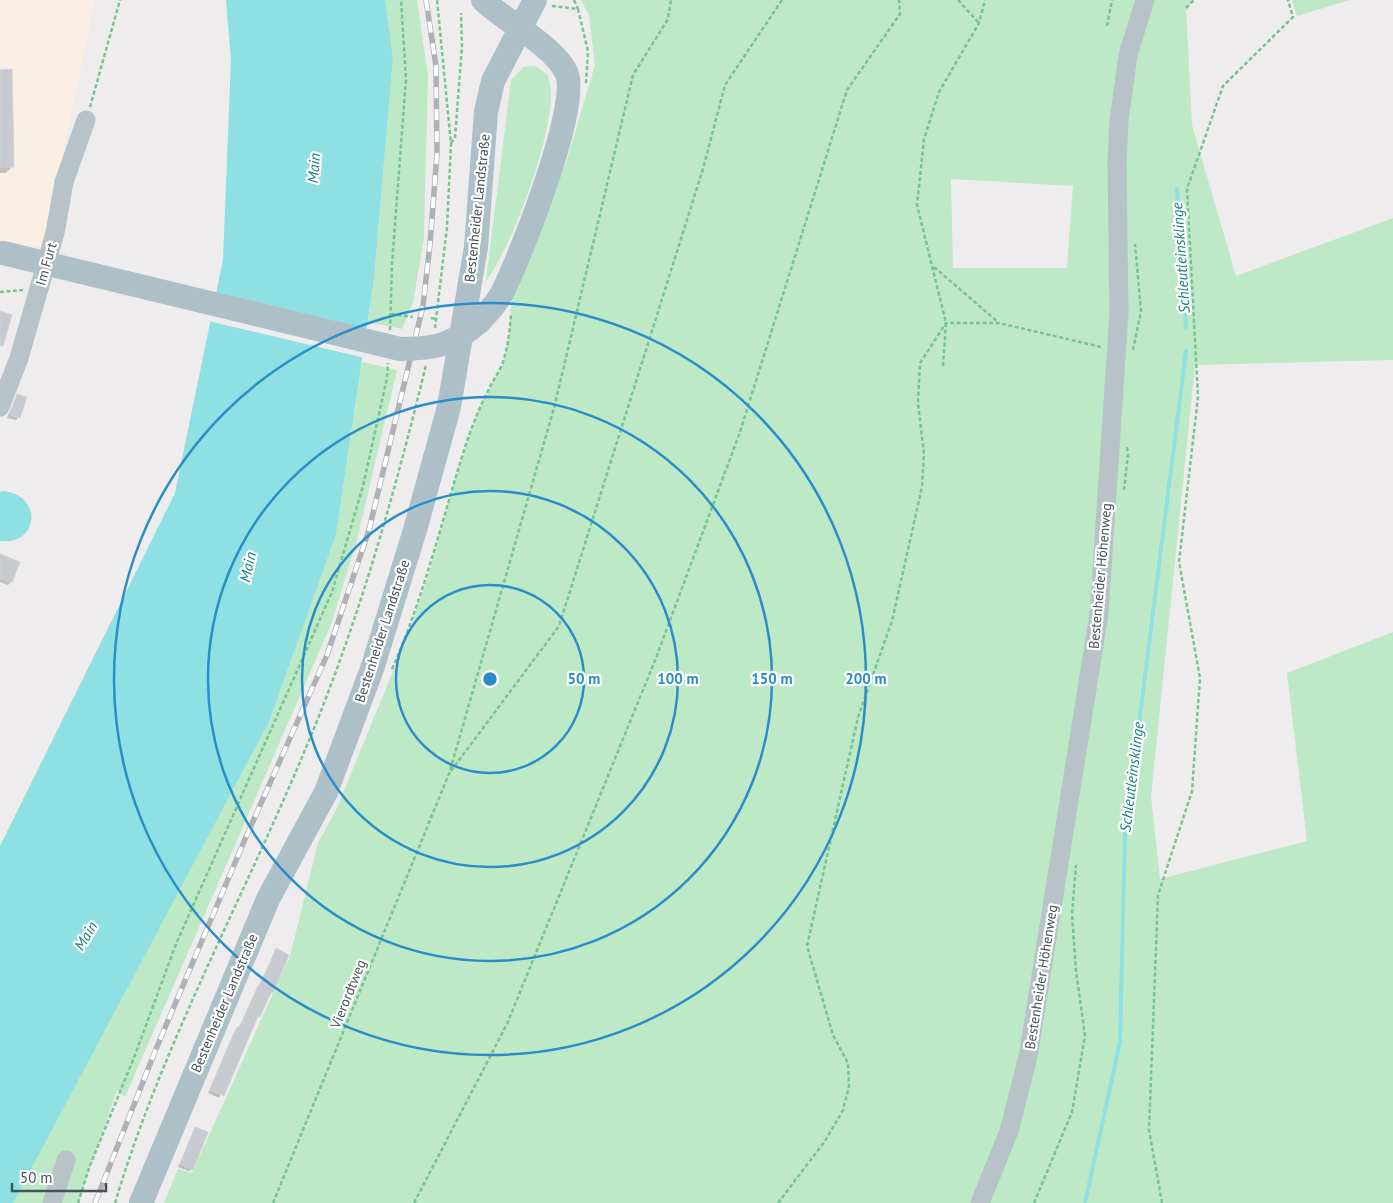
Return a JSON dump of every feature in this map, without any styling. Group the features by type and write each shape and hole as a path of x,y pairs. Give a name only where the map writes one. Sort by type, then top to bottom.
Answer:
{"main road":[{"path":"2,253 400,348 421,349 452,342 479,322 504,291 531,222 557,144 570,93 567,73 556,57 483,0"},
{"name":"Bestenheider Landstraße","path":"141,1203 268,899 326,792 372,669 415,530 448,407 476,248 486,112 493,81 535,0"}],"street":[{"name":"Bestenheider Höhenweg","path":"980,1203 1009,1131 1028,1057 1096,633 1119,312 1117,162 1119,120 1128,54 1145,0"},
{"name":"Im Furt","path":"0,407 19,358 55,233 64,182 86,120"},
{"path":"52,1203 66,1160"}],"path":[{"path":"86,120 120,0"},
{"path":"390,332 392,264 406,79 401,0"},
{"path":"433,337 438,319 447,226 451,144 437,0"},
{"path":"574,0 578,9"},
{"path":"449,774 554,408 633,74 668,19 671,0"},
{"path":"449,774 559,626 703,170 725,86 782,0"},
{"path":"414,1203 508,1024 648,676 740,432 847,90 900,14 900,0"},
{"path":"958,0 979,23"},
{"path":"943,366 946,323 917,205 924,139 939,92 979,23 985,0"},
{"path":"1106,26 1112,0"},
{"path":"1186,8 1194,0"},
{"path":"1162,1203 1149,1130 1158,895 1192,792 1200,678 1179,562 1198,397 1188,189 1223,86 1293,16 1288,0"},
{"path":"451,144 455,138 462,46 461,14"},
{"path":"933,266 999,323"},
{"path":"0,292 20,291 40,283"},
{"path":"391,314 413,316"},
{"path":"431,318 438,319"},
{"path":"946,323 999,323 1117,351"},
{"path":"778,1203 825,1141 843,1110 849,1086 848,1063 833,1035 807,946 858,717 892,620 922,487 924,454 918,402 920,363 946,323"},
{"path":"78,1203 89,1168 135,1055 176,944 332,592 363,486 387,378 388,360"},
{"path":"115,1203 139,1127 181,1026 310,739 353,628 386,522 427,364"},
{"name":"Vierordtweg","path":"273,1203 449,774"}],"shaded area":[{"path":"0,0 95,0 44,248 0,240"}],"green space":[{"path":"385,0 417,0 428,76 424,237 413,303 402,329 368,322 374,279 393,58"},
{"path":"581,0 1194,0 1186,8 1192,125 1236,276 1393,218 1393,360 1195,365 1151,797 1160,879 1307,841 1287,673 1393,632 1393,1203 164,1203 178,1169 192,1173 290,956 318,843 336,810 410,630 428,576 468,439 481,404 503,364 509,336 512,295 566,163 595,65 589,15","holes":["951,179 1073,186 1067,268 953,268"]},
{"path":"1292,0 1350,0 1297,16"},
{"path":"536,66 548,75 551,89 550,113 545,137 529,191 518,218 507,244 486,281 511,80 524,67"},
{"path":"362,362 397,370 356,544 330,627 125,1097 117,1090 78,1203 12,1203 269,722 336,535"}],"water":[{"name":"Main","path":"226,0 385,0 393,58 374,279 336,535 269,722 13,1203 0,1203 0,846 175,493 223,260 231,60"},
{"path":"4,491 17,495 26,502 30,510 31,520 29,529 22,536 13,540 0,541 0,492"}],"pier":[{"path":"213,294 369,331 365,358 208,321"}],"building":[{"path":"12,69 14,167 0,167 0,70"},
{"path":"0,311 12,315 3,346 0,346"},
{"path":"17,394 27,397 20,418 10,415"},
{"path":"0,554 20,562 12,582 0,578"},
{"path":"276,948 289,955 273,993 271,992 260,1017 258,1016 224,1096 210,1090 237,1027 239,1028 258,986 260,987"},
{"path":"195,1127 208,1132 193,1170 180,1164"}],"waterway":[{"name":"Schleutleinsklinge","path":"1177,189 1186,327"},
{"name":"Schleutleinsklinge","path":"1085,1203 1120,1042 1125,835 1186,351"}],"railway":[{"path":"95,1203 156,1049 246,837 327,655 369,530 423,306 430,244 437,154 436,66 426,0"}]}
